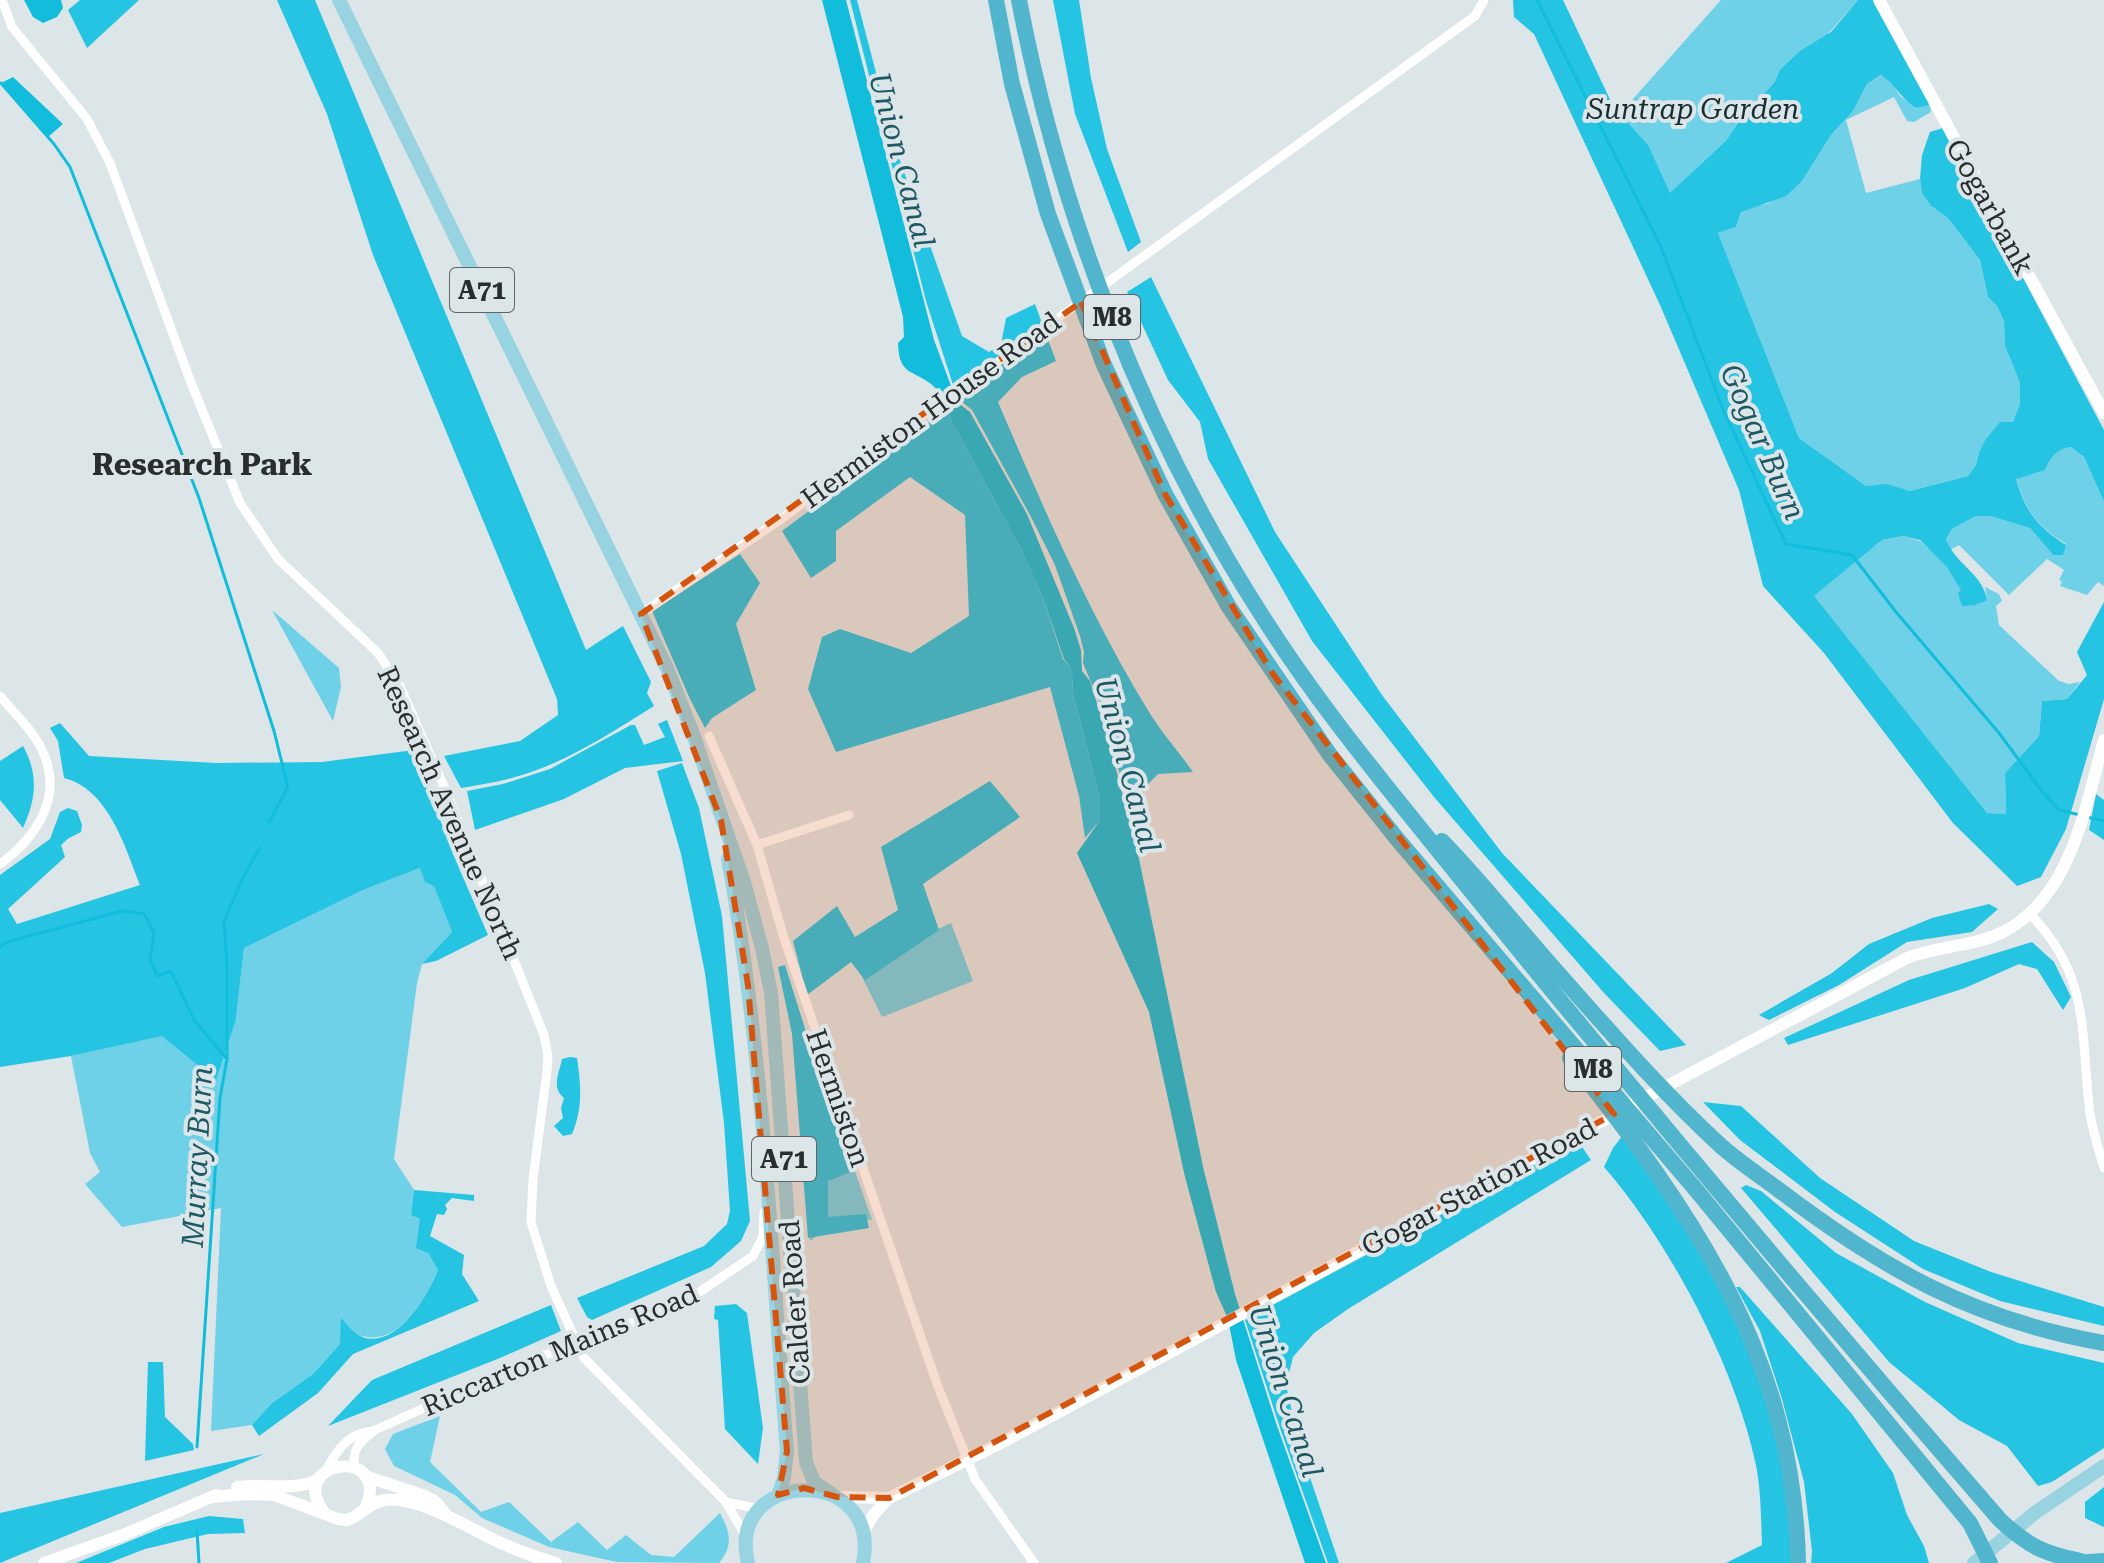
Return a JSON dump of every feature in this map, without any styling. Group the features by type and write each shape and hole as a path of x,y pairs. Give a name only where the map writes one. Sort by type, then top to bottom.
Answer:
{"highway":[{"name":"M8","path":"996,0 1012,84 1048,214 1104,365 1165,494 1229,607 1330,755 1627,1130 1678,1204 1727,1286 1759,1357 1784,1436 1795,1511 1798,1563"},
{"name":"M8","path":"1019,0 1033,76 1073,213 1113,321 1158,424 1209,524 1260,613 1372,768 1692,1160 2000,1520 2036,1549 2077,1562"},
{"name":"M8","path":"1372,768 1459,858 1645,1069 1739,1162 1839,1235 1931,1289 2003,1318 2104,1343"},
{"name":"M8","path":"1398,840 1697,1191 1970,1523 1990,1563"},
{"path":"2077,1562 2102,1560"}],"main road":[{"name":"Calder Road","path":"339,0 641,614 680,702 744,882 771,993 806,1462 814,1482 853,1512 863,1532"},
{"name":"Calder Road","path":"721,820 748,985 766,1177 787,1451 784,1478 778,1495"},
{"path":"1974,1563 2059,1495 2104,1466"},
{"path":"746,1562 747,1538 752,1523 760,1509 778,1495 804,1488 834,1496"},
{"path":"863,1532 863,1563"}],"street":[{"name":"Research Avenue North","path":"2,0 12,27 87,119 110,163 190,380 240,503 278,559 378,653 399,684 446,791 544,1035 547,1071 533,1179 531,1222 543,1267 576,1342 584,1358 726,1502 747,1538"},
{"name":"Hermiston House Road","path":"641,614 777,522 1475,16 1484,0"},
{"name":"Gogarbank","path":"1879,0 2104,413"},
{"path":"0,696 45,755 50,787 47,808 37,829 22,848 0,864"},
{"name":"Hermiston","path":"709,736 757,845 828,1071 937,1384 975,1479 1034,1563"},
{"name":"Gogar Station Road","path":"863,1532 889,1498 1203,1335 1907,958 1928,950 1972,943 1999,934 2030,914 2057,883 2070,856 2104,740"},
{"path":"757,845 849,815"},
{"path":"2030,914 2060,949 2075,983 2082,1015 2090,1117 2104,1168"},
{"name":"Riccarton Mains Road","path":"322,1475 343,1444 361,1432 375,1430 576,1342 666,1310 698,1293 753,1256 763,1237 766,1177"},
{"path":"366,1507 370,1490 354,1457 357,1446 375,1430"},
{"path":"44,1563 123,1535 232,1488 267,1484 298,1487 339,1466 425,1496 435,1501 445,1513"},
{"path":"322,1475 316,1486 317,1499 324,1512"},
{"path":"212,1497 274,1495 347,1520 366,1507 390,1499 445,1513 507,1546 556,1563"},
{"name":"Gogar Station Road","path":"834,1496 889,1498"},
{"path":"726,1502 760,1509"}],"highlighted area":[{"path":"1081,302 1165,494 1273,674 1614,1114 889,1498 837,1497 804,1488 778,1495 787,1451 748,985 721,820 641,614"}],"green space":[{"name":"Suntrap Garden","path":"1721,0 1858,0 1670,212 1616,118"},
{"path":"1882,75 1892,82 1900,96 1917,108 1930,105 1931,112 1914,122 1907,121 1894,97 1846,120 1866,193 1920,179 1922,193 1931,206 1948,218 1980,260 1988,297 1997,306 2004,321 2005,346 2020,383 2020,403 2013,422 2000,423 1985,440 1976,465 1968,476 1910,491 1883,485 1866,486 1799,438 1718,233 1736,227 1741,212 1767,204 1802,181 1831,135 1853,111 1867,84"},
{"path":"2071,447 2084,457 2104,502 2104,586 2098,582 2087,595 2060,586 2062,581 2059,580 2064,570 2047,559 2009,595 1959,545 1950,550 1946,539 1952,529 1976,516 1990,516 2030,528 2053,555 2066,544 2034,517 2016,478 2044,470 2054,454"},
{"path":"1903,536 1920,541 1987,600 1985,587 1999,594 2002,601 1996,606 1999,625 2059,681 2069,684 2080,682 2067,699 2042,701 2039,736 2005,773 2006,814 1987,813 1813,596 1882,540"},
{"path":"272,610 339,668 341,687 333,721"},
{"path":"420,868 434,885 452,932 422,964 417,983 394,1159 414,1190 411,1215 421,1219 428,1253 438,1270 417,1308 396,1329 384,1336 356,1334 340,1344 314,1373 271,1404 252,1425 211,1431 221,1208 122,1227 85,1184 100,1172 90,1153 71,1056 236,1019 244,948 363,890"},
{"path":"951,923 973,981 882,1017 857,967"},
{"path":"843,1137 872,1220 839,1224 810,1241 804,1143"},
{"path":"440,1416 430,1462 481,1512 509,1502 551,1542 578,1522 607,1550 626,1535 651,1555 674,1557 720,1513 728,1532 727,1550 719,1563 617,1562 549,1547 482,1518 455,1495 394,1466 385,1449 393,1434"}],"shaded area":[{"path":"24,0 61,0 63,8 57,17 43,23 33,17"},
{"path":"80,0 139,0 87,48 68,10"},
{"path":"277,0 315,0 586,650 623,626 651,682 647,693 654,706 580,750 525,774 461,788 444,756 520,741 558,715 557,699 373,255 327,114"},
{"path":"822,0 846,0 934,340 957,402 970,412 1027,514 1074,628 1081,650 1082,671 1090,681 1109,742 1139,859 1204,1171 1235,1294 1276,1423 1326,1563 1305,1563 1236,1360 1228,1319 1216,1292 1185,1177 1149,1012 1077,853 1100,820 1100,799 1073,694 1069,665 1022,551 952,422 944,401 935,387 907,370 901,361 898,343 904,337 903,317"},
{"path":"850,0 857,0 896,149 962,336 989,352 1001,344 1006,318 1035,304 1056,361 1022,377 998,402 1106,637 1149,712 1193,772 1158,774 1145,787 1136,830 1100,704 1083,663 1080,636 1055,565 972,410 961,401 954,388 926,301"},
{"path":"1053,0 1079,0 1091,78 1107,149 1141,242 1128,252 1075,114"},
{"path":"1513,0 1563,0 1614,108 1648,145 1670,193 1726,141 1775,82 1780,70 1800,51 1831,32 1858,0 1873,0 1886,20 1930,105 1917,108 1911,105 1881,75 1867,84 1853,111 1831,135 1802,181 1786,196 1741,212 1736,227 1718,233 1799,438 1866,486 1887,484 1910,491 1968,476 1976,465 1985,440 2000,422 2013,422 2020,403 2020,383 2005,346 2004,321 1997,306 1988,297 1980,260 1948,218 1931,206 1922,193 1922,155 1930,132 1943,128 2104,430 2104,502 2084,457 2071,447 2055,454 2045,470 2016,479 2034,517 2066,545 2063,555 2053,555 2030,528 1990,516 1976,516 1952,529 1946,539 1950,548 1980,583 1987,600 1962,606 1958,593 1961,590 1947,567 1920,540 1903,536 1882,540 1814,596 1987,813 2006,814 2005,773 2039,736 2042,701 2067,699 2087,675 2077,652 2104,602 2104,699 2066,829 2041,877 2017,886 1953,823 1824,653 1763,586 1739,490 1660,305 1534,34 1514,17"},
{"path":"13,77 63,124 48,137 1,83"},
{"path":"1151,277 1275,532 1382,695 1502,853 1686,1045 1660,1051 1604,993 1434,797 1312,641 1208,459 1200,422 1168,380 1127,292"},
{"path":"950,413 1022,551 1043,598 1063,659 1072,674 1073,694 1100,799 1100,820 1085,838 1079,796 1050,687 836,752 808,689 822,637 840,629 911,653 969,616 965,515 910,477 836,531 836,561 811,578 782,531 938,415"},
{"path":"740,554 760,583 736,624 756,690 712,718 705,728 652,611"},
{"path":"667,720 683,761 625,768 564,799 475,830 467,791 503,784 550,769 631,725 635,725 644,745 665,737 658,724"},
{"path":"60,723 89,756 216,763 322,762 414,750 453,854 488,935 436,961 422,964 452,932 434,886 425,882 420,868 363,890 244,948 236,1019 216,1080 162,1036 71,1056 0,1067 0,875 50,839 60,812 68,808 77,811 81,832 61,845 65,857 8,909 17,924 140,885 121,837 103,806 79,784 64,778 58,741 50,728"},
{"path":"23,746 32,767 34,787 23,828 0,800 0,761"},
{"path":"682,763 699,808 722,916 750,1221 741,1241 711,1267 592,1320 587,1317 577,1298 704,1246 727,1224 730,1211 724,1123 705,973 681,854 657,771"},
{"path":"990,781 1020,817 923,884 939,930 865,980 851,962 807,995 793,941 837,906 855,937 898,910 881,847"},
{"path":"2096,794 2104,800 2104,840 2089,830"},
{"path":"1989,904 1998,909 1972,932 1907,942 1839,985 1769,1020 1759,1015 1832,973 1869,944 1932,918"},
{"path":"2032,942 2054,962 2071,997 2063,1010 2037,969 2019,964 1965,988 1788,1045 1784,1038 1909,980"},
{"path":"785,965 850,1172 828,1181 828,1217 866,1214 869,1228 808,1238 792,1034 778,967"},
{"path":"577,1058 579,1106 572,1134 563,1136 554,1126 563,1118 561,1108 564,1098 557,1080 562,1059"},
{"path":"1703,1102 1741,1106 1820,1178 1914,1241 1991,1272 2104,1307 2104,1326 2000,1301 1923,1269 1835,1212 1740,1140"},
{"path":"1627,1130 1678,1204 1774,1399 1798,1563 1726,1563 1762,1545 1756,1465 1733,1387 1697,1307 1653,1232 1604,1167"},
{"path":"1578,1141 1591,1160 1348,1309 1314,1333 1293,1357 1286,1385 1301,1451 1339,1563 1328,1563 1245,1320"},
{"path":"1746,1185 1761,1191 1836,1253 1925,1302 2018,1343 2104,1363 2104,1448 2052,1482 2038,1486 2007,1446 1959,1420 1889,1362 1741,1188"},
{"path":"414,1190 474,1195 474,1201 452,1198 445,1205 444,1215 437,1214 430,1236 464,1255 462,1274 479,1301 353,1354 318,1393 259,1436 252,1425 271,1404 314,1373 340,1344 341,1318 358,1335 377,1338 400,1327 419,1305 438,1270 428,1253 416,1248 420,1219 411,1215"},
{"path":"1736,1287 1740,1287 1852,1414 1893,1473 1907,1515 1924,1546 1929,1563 1811,1563 1804,1482 1782,1399 1760,1331"},
{"path":"736,1304 747,1313 763,1428 758,1464 725,1429 715,1306"},
{"path":"551,1305 561,1331 328,1426 372,1380"},
{"path":"148,1362 163,1362 165,1417 193,1444 194,1450 145,1461"},
{"path":"264,1454 0,1563 0,1513"},
{"path":"2104,1487 2104,1527 2085,1518 2085,1502"},
{"path":"209,1516 243,1519 245,1533 208,1534 145,1549 109,1563 76,1563 164,1527"}],"waterway":[{"name":"Gogar Burn","path":"1537,0 1661,247 1724,412 1786,544 1852,555 1999,733 2041,790 2059,810 2080,815"},
{"path":"1,83 70,167 199,498 274,731 288,787 269,822"},
{"name":"Gogar Burn","path":"2087,817 2104,821"},
{"path":"227,1059 224,921 260,848"},
{"name":"Murray Burn","path":"0,947 7,942 122,911 144,914 154,933 150,959 157,976 171,971 194,1020 227,1059 220,1098 197,1447"},
{"name":"Murray Burn","path":"197,1531 199,1563"}],"district":[{"name":"Research Park","path":"202,464"}],"water label":[{"name":"Union Canal","path":"902,160"},
{"name":"Union Canal","path":"1128,765"},
{"name":"Union Canal","path":"1286,1391"}]}
